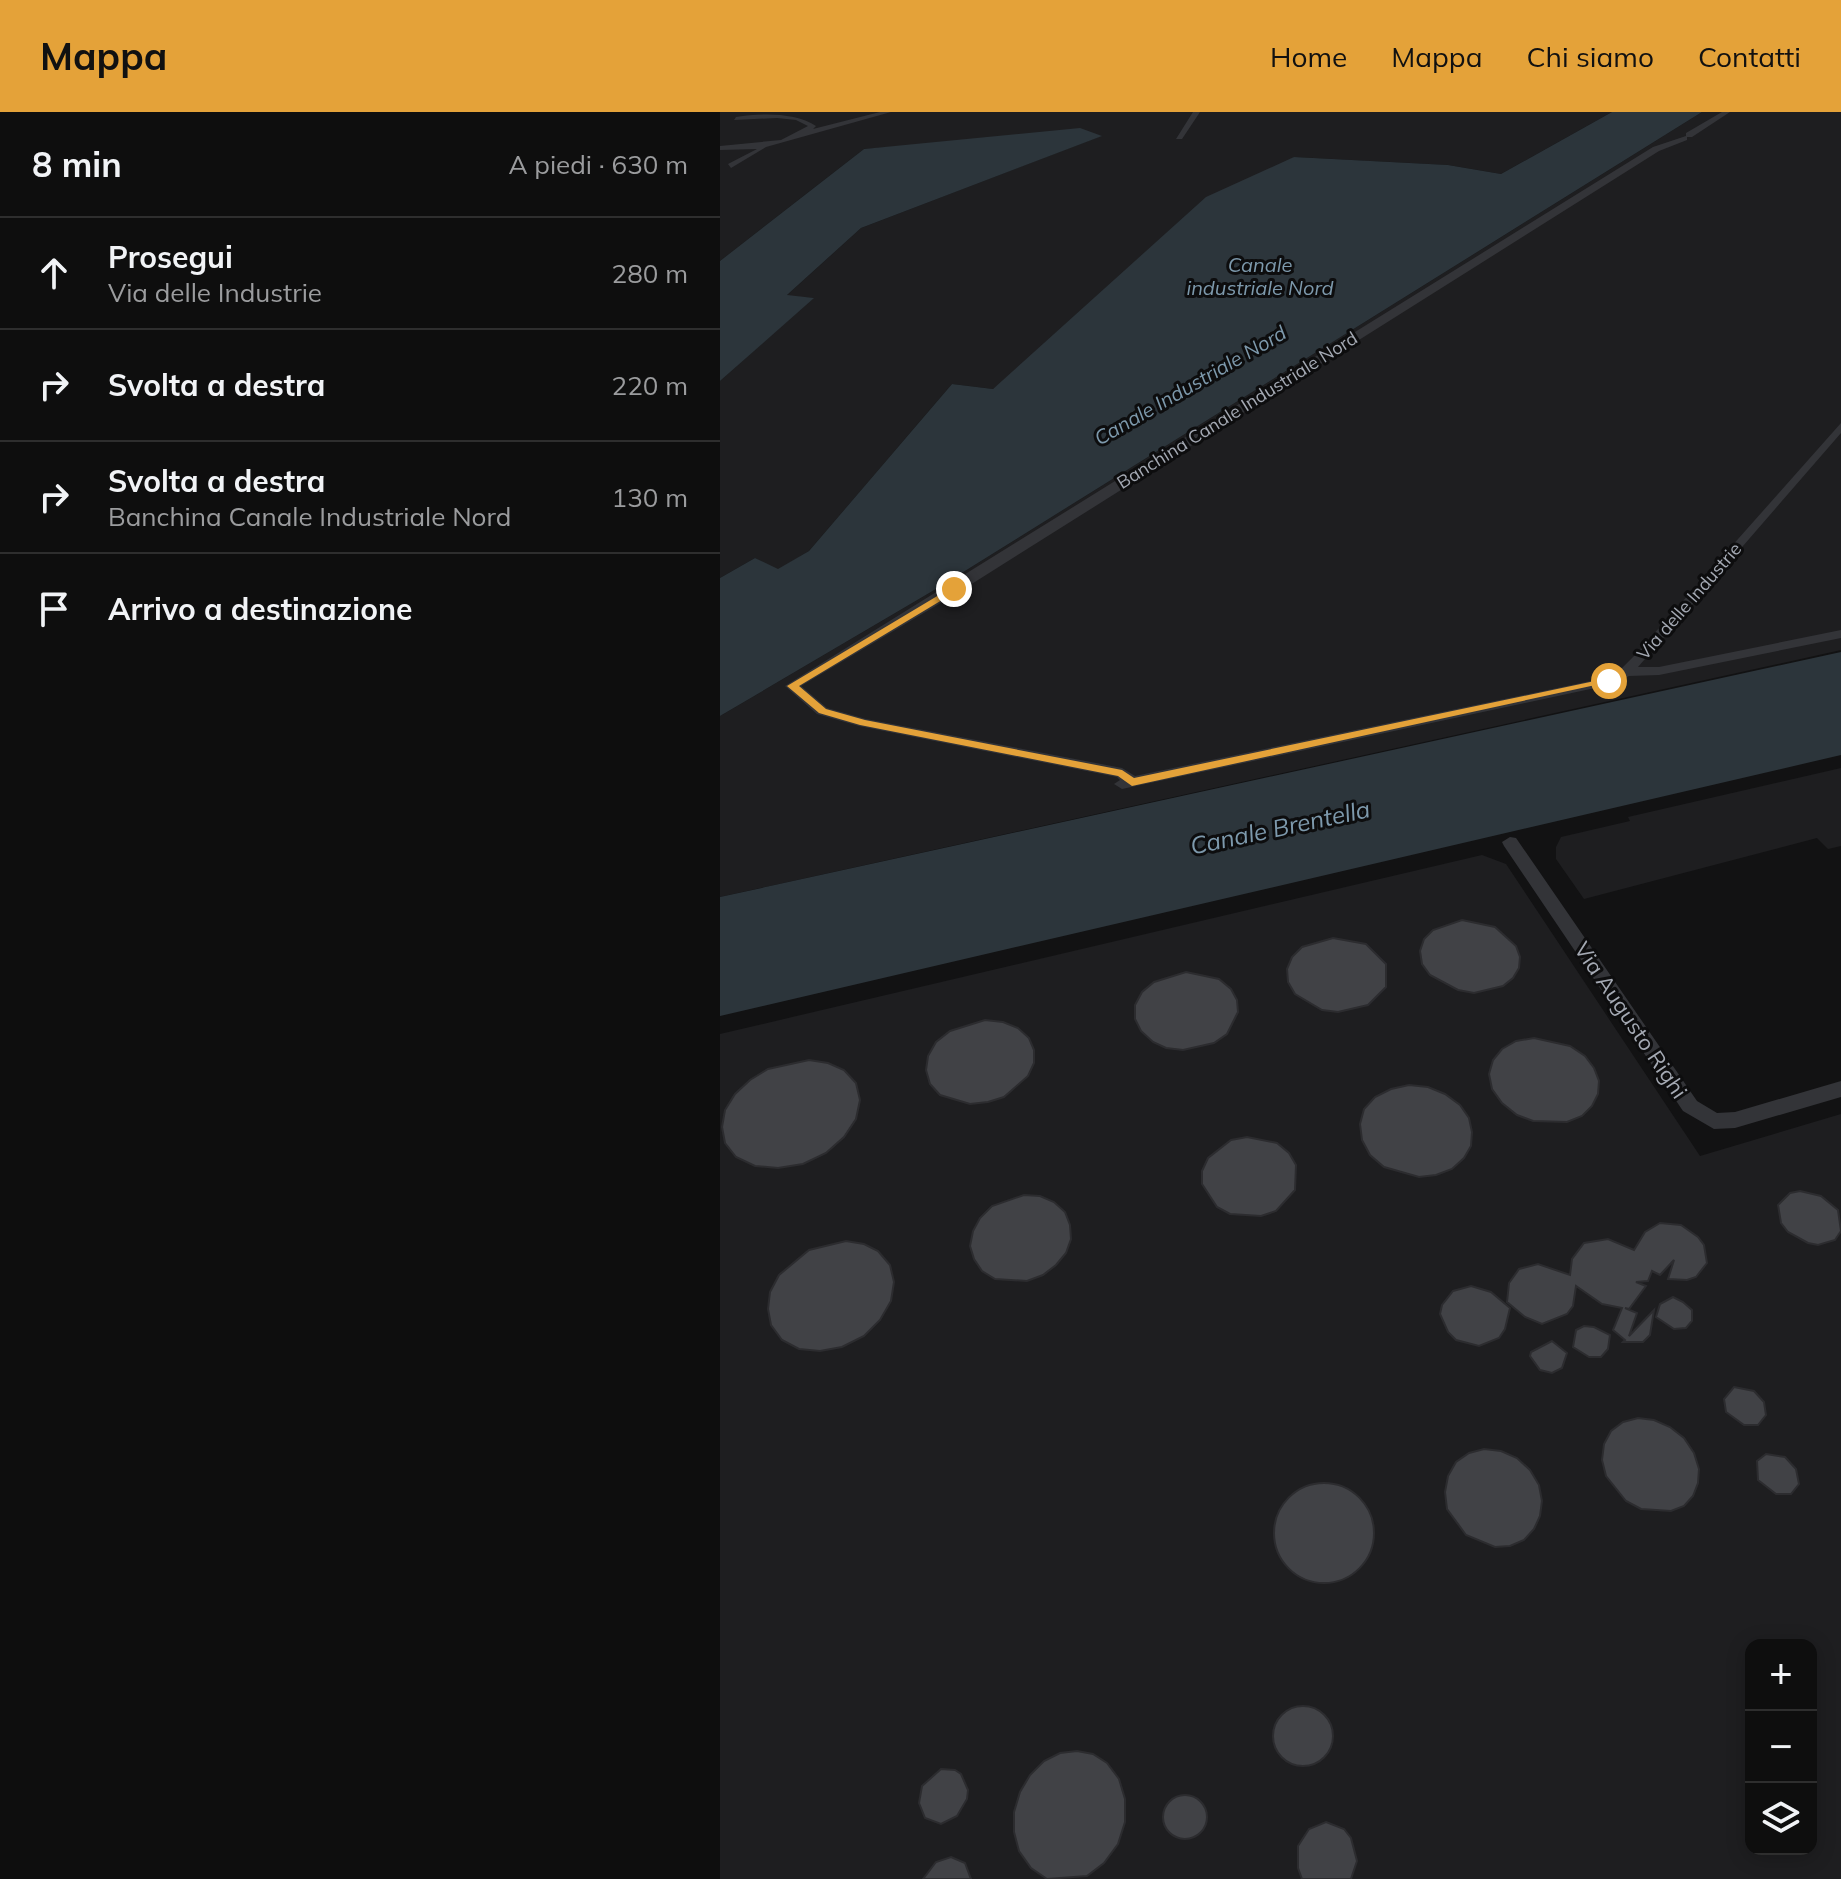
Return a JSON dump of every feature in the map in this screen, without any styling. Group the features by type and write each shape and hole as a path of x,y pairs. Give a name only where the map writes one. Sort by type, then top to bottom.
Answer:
{"street":[{"path":"757,112 733,120 773,114 833,121 879,112"},
{"path":"720,173 777,142 888,112"},
{"path":"1179,137 1197,112"},
{"name":"Banchina Canale Industriale Nord","path":"1126,783 1122,773 864,723 822,711 792,686 954,589 1656,149 1687,137 1727,112"},
{"path":"805,119 812,126 805,133"},
{"path":"721,149 777,142"},
{"path":"721,149 743,154 731,166"},
{"name":"Via delle Industrie","path":"1126,783 1609,681 1626,672 1841,426"},
{"path":"1626,672 1659,671 1841,634"},
{"name":"Via Augusto Righi","path":"1510,842 1690,1106 1714,1121 1735,1120 1841,1089"}],"shaded area":[{"path":"720,112 1612,112 1501,174 1448,165 1294,157 993,389 952,384 809,551 778,570 755,558 720,578 720,381 813,298 786,296 861,228 1101,136 1085,132 864,149 720,261"},
{"path":"1702,112 1841,112 1841,650 720,897 720,716 936,589"},
{"path":"1841,768 1841,846 1828,849 1817,838 1584,899 1556,859 1556,847 1561,837 1630,821 1628,817"},
{"path":"1482,855 1506,864 1700,1156 1841,1114 1841,1879 720,1879 720,1034"}],"water":[{"name":"Canale industriale Nord","path":"1612,112 1702,112 936,589 720,716 720,578 755,558 778,569 809,551 952,384 993,389 1206,197 1294,157 1448,165 1501,174"},
{"path":"1080,128 1102,136 861,228 787,295 814,298 720,381 720,261 864,149"},
{"name":"Canale Brentella","path":"1841,652 1841,755 720,1016 720,897"}],"building":[{"path":"1462,920 1495,927 1516,946 1520,957 1519,968 1503,986 1474,993 1458,990 1430,975 1422,964 1420,951 1424,939 1433,930"},
{"path":"1333,938 1366,944 1386,964 1386,987 1368,1005 1338,1012 1322,1010 1295,994 1288,982 1287,969 1292,957 1302,947"},
{"path":"1186,972 1219,979 1231,989 1237,1000 1238,1012 1227,1034 1214,1043 1183,1050 1166,1048 1141,1031 1135,1019 1135,1005 1142,992 1154,982"},
{"path":"985,1020 1018,1028 1029,1038 1034,1050 1034,1063 1028,1076 1004,1097 988,1102 970,1104 940,1095 930,1084 926,1070 928,1056 936,1042 950,1031"},
{"path":"1534,1038 1570,1046 1585,1056 1594,1068 1599,1081 1598,1094 1582,1116 1567,1122 1533,1121 1517,1115 1502,1103 1492,1089 1489,1074 1493,1060 1502,1049 1516,1041"},
{"path":"809,1060 844,1070 856,1083 860,1100 856,1119 844,1137 826,1153 803,1164 778,1168 755,1166 736,1157 725,1143 722,1127 725,1110 735,1094 768,1069"},
{"path":"1409,1085 1428,1087 1445,1094 1460,1105 1469,1118 1471,1146 1452,1169 1419,1177 1384,1167 1370,1155 1362,1140 1360,1124 1364,1109 1375,1097"},
{"path":"1247,1137 1277,1143 1289,1153 1296,1165 1295,1190 1276,1211 1261,1216 1230,1214 1217,1207 1202,1184 1202,1171 1208,1158 1231,1140"},
{"path":"1800,1191 1821,1196 1838,1210 1841,1231 1835,1240 1818,1245 1808,1243 1788,1232 1781,1223 1778,1205 1790,1193"},
{"path":"1024,1195 1040,1196 1054,1202 1065,1212 1071,1239 1066,1253 1043,1275 1027,1281 995,1279 982,1271 974,1259 970,1246 973,1231 992,1206"},
{"path":"1660,1223 1681,1225 1698,1237 1704,1245 1707,1263 1696,1277 1668,1279 1674,1260 1660,1275 1652,1271 1648,1281 1636,1282 1646,1286 1629,1309 1625,1308 1637,1313 1629,1336 1654,1310 1650,1335 1643,1342 1623,1342 1625,1340 1613,1330 1622,1308 1602,1304 1576,1286 1573,1306 1567,1314 1542,1324 1525,1317 1507,1302 1509,1283 1519,1269 1538,1264 1570,1275 1572,1259 1584,1243 1608,1239 1634,1250 1645,1232"},
{"path":"846,1241 864,1244 878,1251 890,1265 894,1282 891,1301 880,1320 864,1336 842,1347 820,1351 799,1349 782,1340 771,1325 768,1309 770,1292 779,1275 809,1250"},
{"path":"1471,1286 1491,1292 1510,1308 1505,1329 1499,1338 1479,1346 1456,1340 1448,1332 1440,1314 1442,1305 1453,1291"},
{"path":"1673,1297 1692,1310 1692,1321 1686,1328 1674,1329 1656,1317 1660,1304"},
{"path":"1584,1326 1610,1335 1608,1349 1601,1357 1589,1357 1573,1347 1576,1330"},
{"path":"1552,1341 1567,1353 1562,1368 1552,1373 1540,1370 1530,1356 1531,1352"},
{"path":"1734,1387 1754,1391 1764,1402 1766,1415 1758,1425 1744,1425 1726,1412 1724,1399"},
{"path":"1638,1418 1654,1420 1670,1427 1684,1438 1694,1453 1699,1469 1698,1483 1693,1496 1684,1506 1671,1511 1641,1509 1626,1501 1606,1476 1602,1460 1604,1444 1611,1431 1623,1422"},
{"path":"1484,1449 1501,1451 1517,1458 1530,1470 1539,1485 1542,1501 1534,1529 1524,1540 1510,1546 1495,1547 1466,1535 1447,1509 1445,1492 1448,1476 1456,1462 1469,1453"},
{"path":"1766,1454 1785,1457 1796,1469 1799,1484 1791,1494 1776,1494 1758,1480 1757,1461"},
{"path":"1324,1483 1343,1487 1359,1498 1370,1514 1374,1533 1370,1552 1359,1568 1343,1579 1324,1583 1305,1579 1289,1568 1278,1552 1274,1533 1278,1514 1289,1498 1305,1487"},
{"path":"1303,1706 1315,1708 1324,1715 1331,1724 1331,1748 1324,1757 1315,1764 1303,1766 1291,1764 1282,1757 1275,1748 1273,1736 1275,1724 1282,1715 1291,1708"},
{"path":"1077,1751 1093,1754 1107,1763 1119,1779 1125,1799 1125,1822 1118,1844 1104,1863 1087,1876 1047,1879 1031,1868 1019,1851 1014,1832 1014,1812 1020,1792 1030,1775 1044,1761 1060,1753"},
{"path":"941,1769 955,1770 961,1774 968,1790 967,1799 957,1816 941,1824 925,1818 919,1803 922,1786"},
{"path":"1185,1795 1200,1802 1207,1817 1200,1832 1185,1839 1170,1832 1163,1817 1170,1802"},
{"path":"1326,1822 1344,1829 1351,1838 1357,1861 1351,1879 1302,1879 1298,1868 1298,1846 1309,1829"},
{"path":"951,1857 965,1863 971,1879 923,1879 936,1862"}],"route":[{"path":"954,589 792,686 822,711 864,723 1122,773 1132,782 1609,681"}],"water label":[{"name":"Canale Industriale Nord","path":"1190,385"}]}
